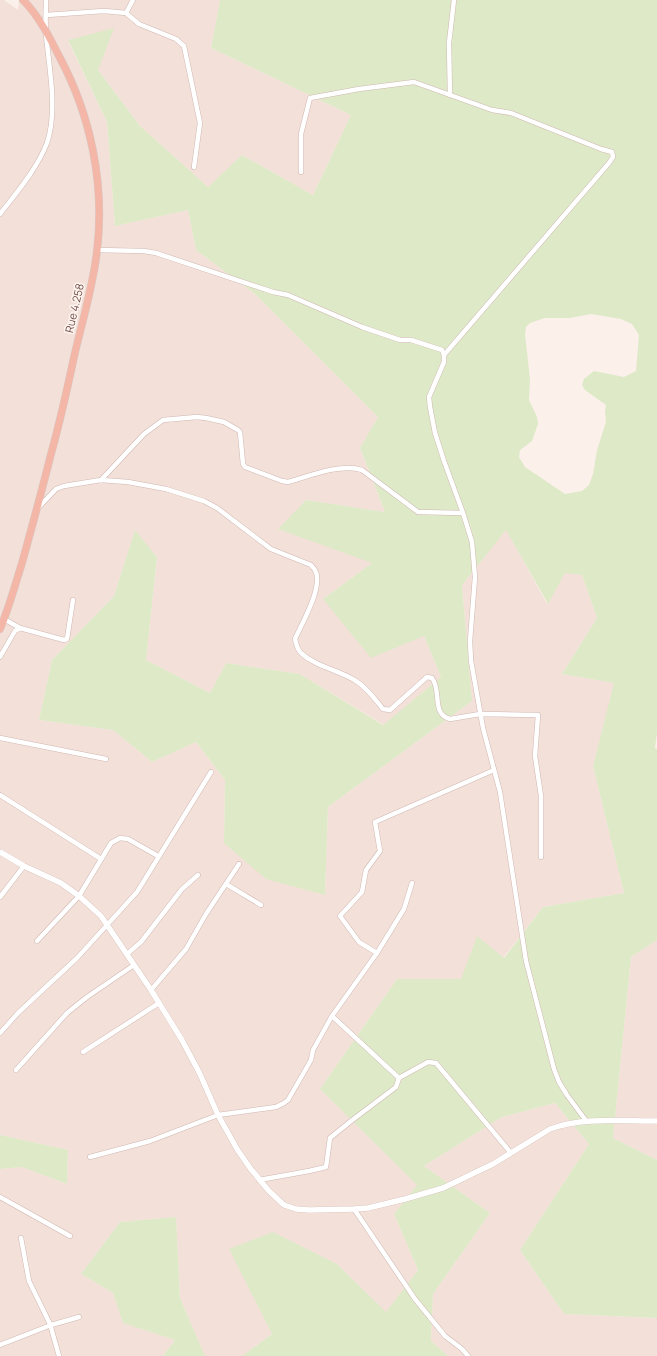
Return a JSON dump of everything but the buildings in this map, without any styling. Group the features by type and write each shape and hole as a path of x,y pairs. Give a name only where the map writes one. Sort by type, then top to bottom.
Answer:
{"highway":[{"name":"Rue 4.258","path":"0,629 37,510 64,404 93,276 97,250 99,203 98,181 91,142 82,108 69,76 46,32 23,0"}],"street":[{"path":"0,214 32,171 46,144 51,128 52,92 46,32 46,0"},
{"path":"126,12 133,0"},
{"path":"450,95 449,43 454,0"},
{"path":"46,15 104,11 126,12 139,24 176,39 184,46 200,123 194,167"},
{"path":"301,172 302,134 310,98 359,89 414,82 492,110 511,113 601,150 612,152 613,157 444,355"},
{"path":"97,250 144,251 156,253 273,292 288,295 362,327 400,340 411,340 442,350 444,362 429,397 430,407 444,461 463,513 473,550 475,592 470,641 471,661 480,714 501,800 526,961 554,1069 559,1082 587,1122"},
{"path":"101,480 144,434 163,420 197,417 224,422 238,430 240,432 243,464 245,467 282,482 288,482 342,468 356,468 362,470 418,512 463,513"},
{"path":"37,510 56,489 64,486 101,480 128,482 166,489 204,501 217,508 271,549 311,565 315,570 317,584 312,603 296,638 296,645 300,652 313,660 355,680 370,693 383,709 390,710 427,677 432,678 435,684 438,707 441,715 445,718 450,719 480,714 538,715 535,756 541,796 541,857"},
{"path":"4,620 20,628 64,640 67,639 74,600"},
{"path":"0,657 15,630 20,628"},
{"path":"0,738 106,759"},
{"path":"377,952 359,942 340,916 362,892 366,870 380,851 375,822 494,770"},
{"path":"0,1033 18,1013 77,958 137,892 211,772"},
{"path":"0,796 101,859"},
{"path":"37,941 79,896 111,843 120,838 128,839 158,856"},
{"path":"0,852 24,866 52,879 79,896 101,916 151,990 186,1047 218,1115 237,1149 259,1180 284,1205 296,1209 309,1210 354,1209 387,1204 443,1188 493,1164 550,1129 565,1124 587,1122 657,1121"},
{"path":"151,990 186,949 206,914 239,864"},
{"path":"0,897 24,866"},
{"path":"127,954 141,942 182,889 198,875"},
{"path":"90,1157 150,1141 218,1115 276,1107 284,1103 311,1060 313,1050 332,1016 377,952 404,909 412,883"},
{"path":"226,884 261,905"},
{"path":"16,1070 67,1013 87,997 134,965"},
{"path":"83,1052 159,1003"},
{"path":"332,1016 399,1078"},
{"path":"259,1180 326,1167 330,1138 350,1120 396,1087 399,1078 428,1062 436,1063 511,1153"},
{"path":"0,1197 70,1236"},
{"path":"354,1209 415,1299 445,1336 462,1349 468,1356"},
{"path":"21,1238 29,1281 51,1325 59,1356"},
{"path":"0,1345 51,1325 80,1317"}],"shaded area":[{"path":"0,0 4,0 18,10 19,0 220,0 211,48 351,115 313,195 242,155 209,188 140,126 98,70 68,41 107,122 115,226 188,210 196,250 255,294 378,417 360,448 385,512 306,500 372,563 323,599 424,636 441,677 384,725 300,674 226,663 210,693 146,660 157,557 135,531 114,596 52,660 39,720 113,730 152,762 196,742 225,780 224,843 325,895 328,807 472,701 462,585 506,529 547,604 565,572 582,575 597,618 562,674 615,683 593,766 624,893 543,907 503,958 462,979 397,979 320,1089 418,1185 394,1214 418,1270 386,1313 337,1264 230,1249 272,1334 242,1356 205,1356 180,1298 176,1217 120,1222 81,1274 113,1293 124,1323 175,1340 163,1356 0,1356 0,1169 22,1167 67,1184 68,1150 0,1135"},
{"path":"657,940 657,1160 613,1138 631,957"},
{"path":"555,1103 589,1144 520,1250 564,1314 657,1318 657,1356 448,1356 431,1341 433,1294 490,1213 424,1166 502,1117"}],"green space":[{"path":"220,0 657,0 657,733 655,748 657,749 657,940 631,957 613,1138 657,1160 657,1318 564,1314 520,1250 589,1144 555,1103 502,1117 424,1166 490,1213 433,1294 431,1341 448,1356 242,1356 272,1334 229,1249 273,1232 337,1264 386,1312 418,1270 394,1214 417,1185 320,1089 397,979 461,979 477,936 504,958 543,907 624,893 593,766 614,683 562,674 597,618 582,575 565,573 548,604 506,530 462,585 472,701 328,807 325,895 266,879 224,843 225,780 196,742 152,762 113,730 39,720 52,660 114,596 135,530 157,557 146,660 210,693 226,663 300,674 383,725 441,677 424,636 371,658 323,599 372,563 278,529 306,500 385,512 360,448 378,417 255,294 196,250 188,210 115,226 107,122 68,40 114,28 98,70 140,126 208,187 242,155 313,195 351,115 211,48","holes":["591,314 621,319 632,324 639,335 636,371 624,377 594,371 584,379 582,385 585,390 606,405 606,422 597,450 593,474 589,485 582,491 565,494 525,467 519,457 520,450 532,441 538,424 537,417 529,400 530,379 525,334 526,327 530,323 545,318 570,318"]},
{"path":"0,1135 68,1150 67,1184 22,1167 0,1169"},
{"path":"176,1217 180,1298 205,1356 163,1356 175,1340 123,1323 113,1293 81,1274 120,1222"}]}
